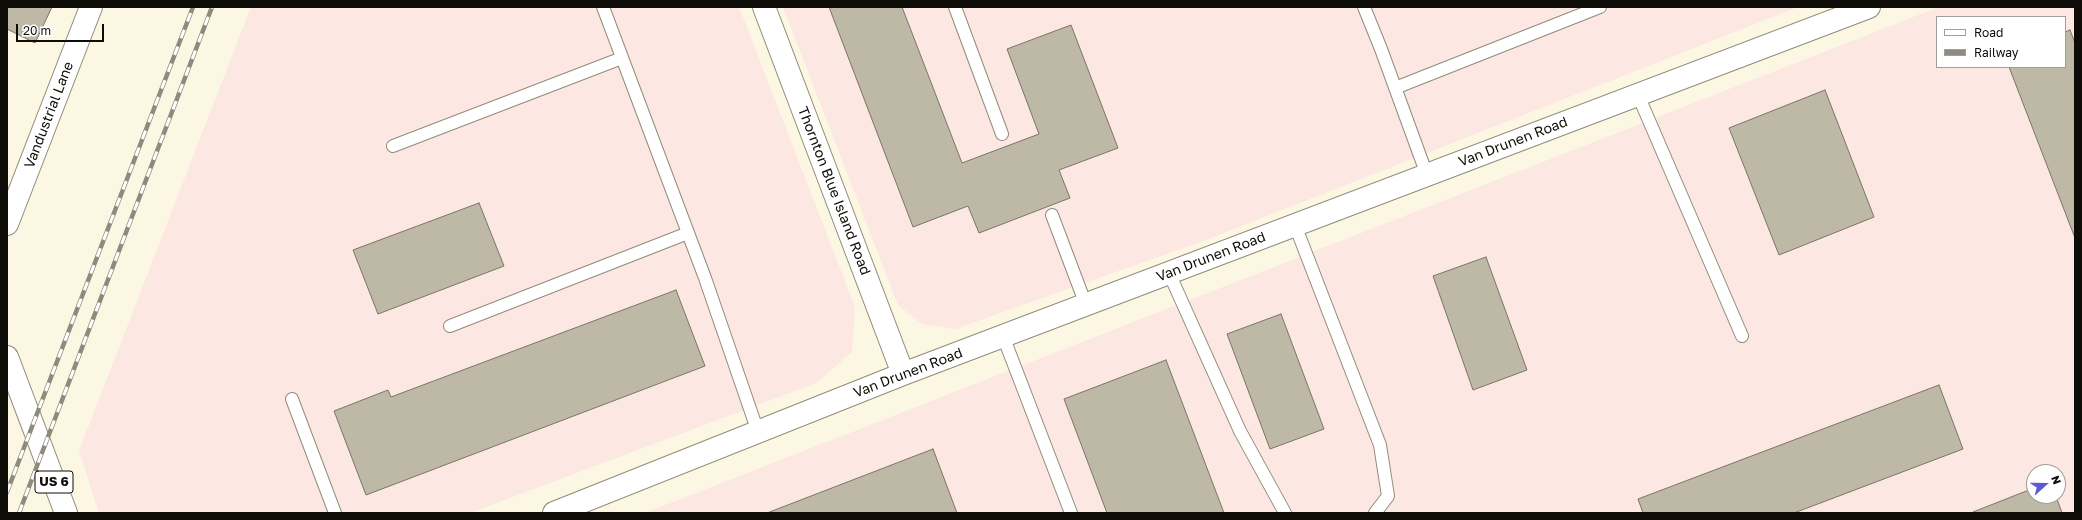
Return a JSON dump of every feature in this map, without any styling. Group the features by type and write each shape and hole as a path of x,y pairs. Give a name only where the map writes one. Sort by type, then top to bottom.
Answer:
{"street":[{"name":"Vandustrial Lane","path":"7,224 91,7"},
{"name":"Thornton Blue Island Road","path":"764,7 903,374"},
{"name":"Van Drunen Road","path":"554,513 903,374 1638,95 1836,13 1869,7"},
{"name":"US 6","path":"7,357 66,513"}],"lane":[{"path":"603,7 688,233 758,432"},
{"path":"955,7 1002,134"},
{"path":"1364,7 1427,175"},
{"path":"1395,88 1600,7"},
{"path":"393,146 622,58"},
{"path":"1638,95 1742,336"},
{"path":"1052,215 1086,305"},
{"path":"1295,225 1380,445 1388,496 1374,513"},
{"path":"450,326 688,233"},
{"path":"1169,273 1240,431 1286,513"},
{"path":"1003,336 1071,513"},
{"path":"292,398 335,513"}],"shaded area":[{"path":"251,7 739,7 855,307 852,352 816,383 470,513 99,513 79,451"},
{"path":"783,7 1798,7 1206,240 955,329 922,324 898,305"},
{"path":"1939,7 2075,7 2075,513 645,513"}],"building":[{"path":"7,7 52,7 35,43 7,29"},
{"path":"829,7 902,7 962,163 1039,134 1007,49 1071,25 1118,148 1059,170 1070,198 979,233 968,206 913,227"},
{"path":"2070,30 2075,43 2075,238 2009,68 2066,68 2066,32"},
{"path":"1825,90 1874,217 1779,255 1729,128"},
{"path":"479,203 504,266 378,314 353,250"},
{"path":"1486,257 1527,370 1473,390 1433,276"},
{"path":"676,290 705,366 366,495 334,411 388,390 391,397"},
{"path":"1281,314 1324,429 1270,449 1227,334"},
{"path":"1166,360 1224,513 1107,513 1064,399"},
{"path":"1939,385 1963,449 1794,513 1643,513 1638,499"},
{"path":"933,449 957,513 767,513"},
{"path":"2026,491 2026,504 2059,504 2062,513 1973,513"}],"railway":[{"path":"7,492 193,7"},
{"path":"19,513 212,7"}]}
